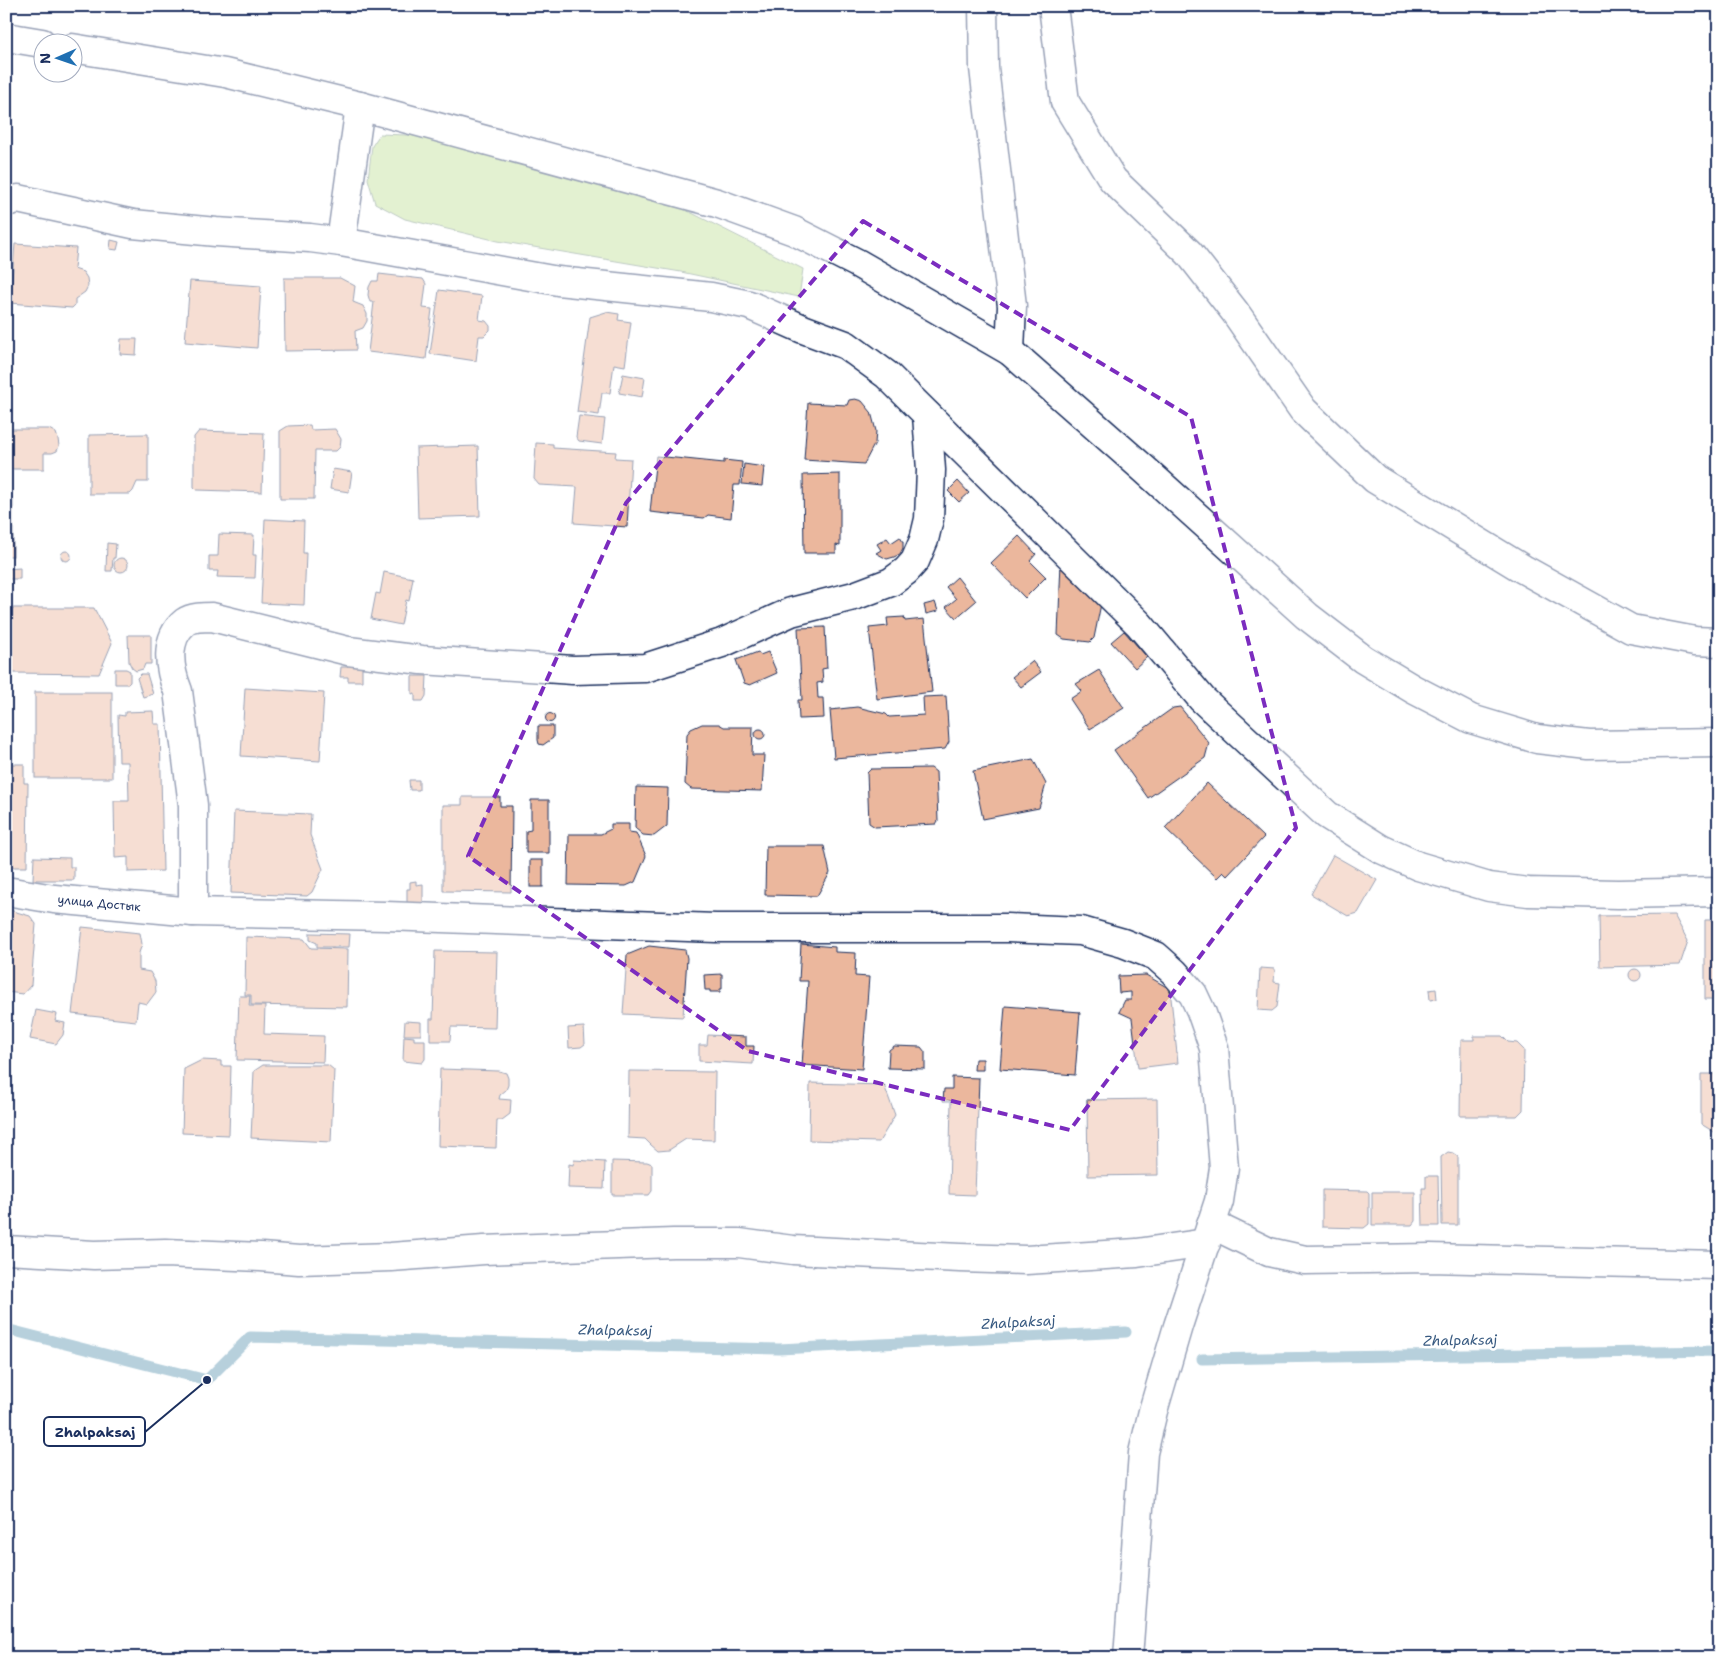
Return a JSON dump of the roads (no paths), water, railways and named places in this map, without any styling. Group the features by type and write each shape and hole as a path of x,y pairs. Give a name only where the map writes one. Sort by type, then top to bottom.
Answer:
{"street":[{"path":"983,6 984,68 1012,306 1010,351"},
{"path":"1052,6 1066,102 1113,180 1189,253 1235,312 1303,410 1375,479 1523,569 1631,629 1695,641 1719,642"},
{"path":"6,37 32,41"},
{"path":"82,50 225,73 360,106 717,203 794,231 857,263 1010,351 1307,616 1363,659 1413,690 1471,719 1537,739 1589,745 1719,743"},
{"path":"341,242 360,106"},
{"path":"6,202 18,199 133,224 341,242 558,281 711,297 749,305 846,344 887,375 1139,624 1202,699 1327,816 1381,849 1418,866 1489,887 1528,892 1618,894 1719,892"},
{"path":"193,912 193,805 178,691 171,674 170,652 175,634 186,621 212,617 348,651 422,660 573,670 645,668 722,643 792,612 854,596 891,582 906,571 915,561 924,540 929,519 931,470 927,415"},
{"name":"улица Достык","path":"6,891 54,899 193,912 386,916 716,928 1007,928 1081,931 1123,943 1156,956 1174,972 1193,994 1214,1048 1224,1168 1219,1201 1178,1326 1153,1411 1143,1453 1128,1658"},
{"path":"6,1250 94,1254 166,1253 299,1260 391,1257 512,1249 673,1243 738,1243 793,1250 1026,1260 1136,1253 1208,1234 1269,1252 1305,1260 1430,1258 1719,1264"}],"waterway":[{"name":"Zhalpaksaj","path":"6,1329 207,1380 250,1337 779,1349 1126,1332"},
{"name":"Zhalpaksaj","path":"1202,1359 1719,1351"}],"place":[{"name":"Zhalpaksaj","path":"207,1380"}]}
